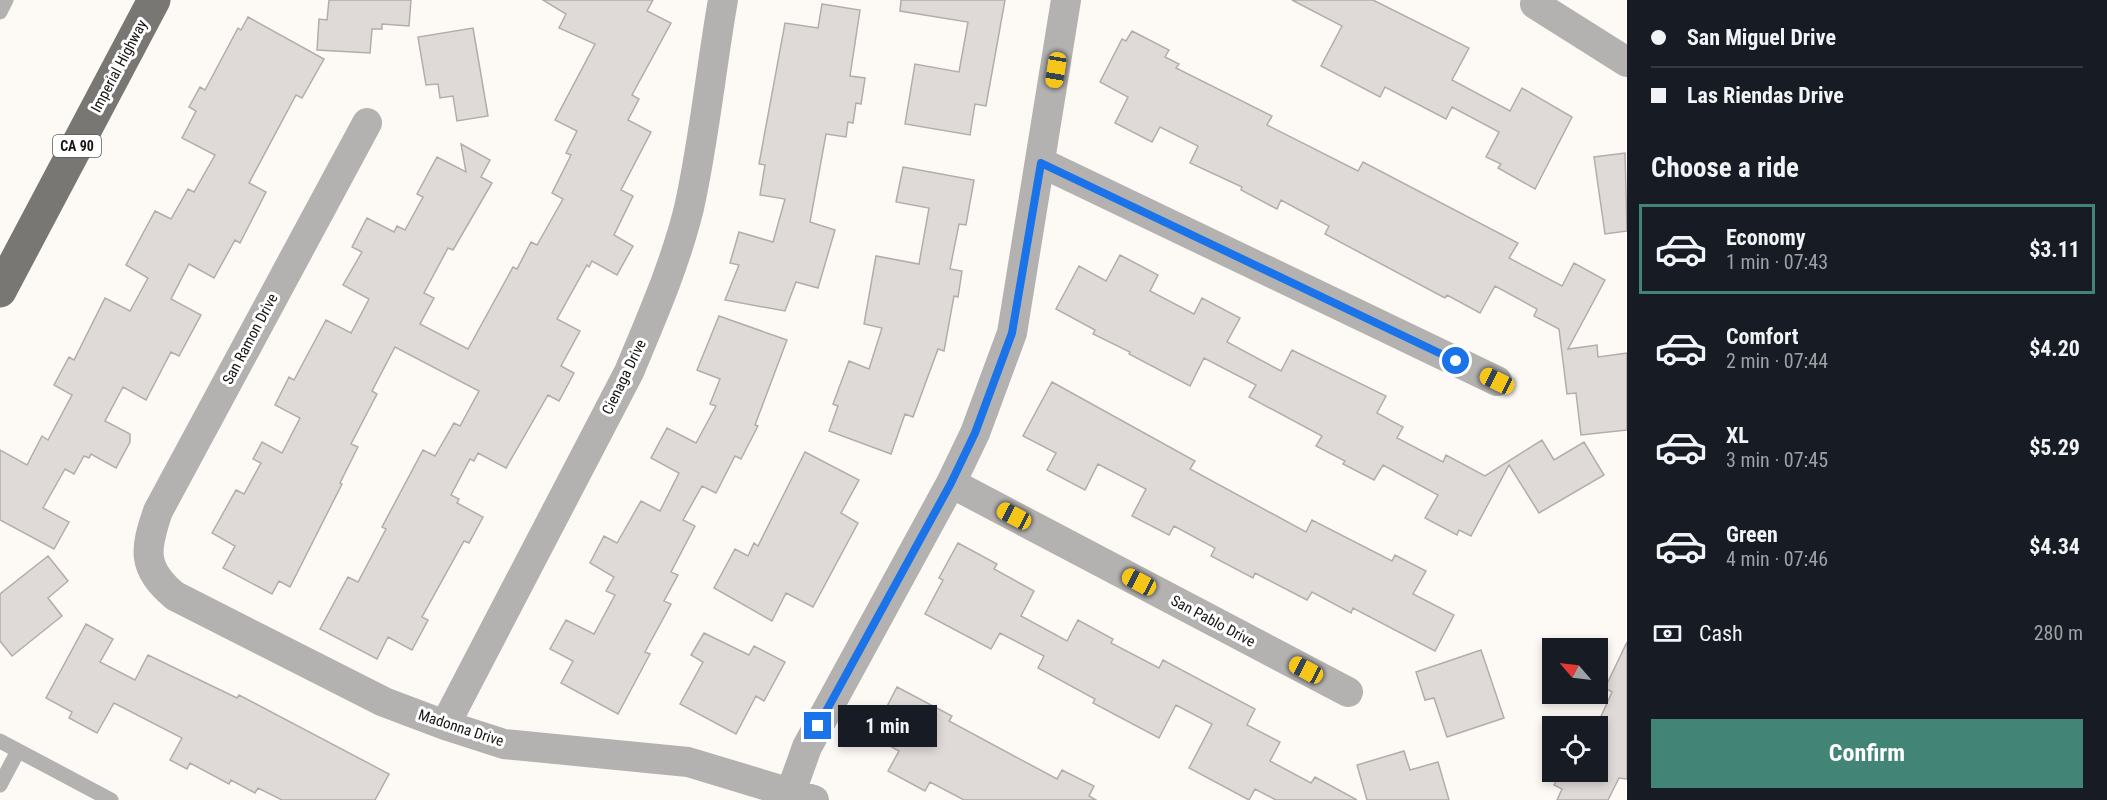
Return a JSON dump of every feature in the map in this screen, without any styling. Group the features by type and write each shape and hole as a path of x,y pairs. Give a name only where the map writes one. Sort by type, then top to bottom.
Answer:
{"main road":[{"name":"Imperial Highway","path":"0,291 154,0"}],"street":[{"name":"Cienaga Drive","path":"445,725 629,372 658,303 689,208 723,0"},
{"path":"797,797 807,747 951,483 975,433 1012,333 1066,0"},
{"path":"1533,1 1627,62"},
{"name":"San Ramon Drive","path":"148,561 149,538 159,510 367,123"},
{"path":"1041,163 1497,381"},
{"name":"San Pablo Drive","path":"951,483 1348,692"},
{"name":"Madonna Drive","path":"148,561 158,582 175,596 384,702 445,725 504,744 688,762 797,797"}],"lane":[{"path":"0,12 6,0"},
{"path":"0,741 111,800"},
{"path":"0,785 18,751"}],"building":[{"path":"329,0 411,0 409,26 382,24 382,29 372,29 370,53 317,50 319,19 327,20"},
{"path":"543,0 653,0 647,11 671,23 632,95 639,99 628,120 651,132 621,190 633,196 614,235 633,246 617,275 592,261 589,267 587,265 557,319 580,331 561,366 574,373 559,401 548,395 506,468 478,453 474,461 470,459 451,495 459,499 457,503 483,517 469,543 464,541 422,617 428,620 412,650 388,637 377,659 320,629 348,577 358,582 386,529 382,527 423,450 435,456 454,423 460,426 479,391 395,347 372,391 377,394 351,444 358,447 340,483 342,484 290,587 279,581 272,594 223,568 235,546 212,533 236,490 244,494 261,463 253,459 262,442 282,453 300,418 275,405 289,377 294,380 326,320 351,333 369,299 343,285 362,252 352,247 367,218 394,232 397,226 405,230 423,197 417,194 437,157 466,172 461,144 490,160 481,177 492,183 453,250 448,248 424,293 434,298 420,324 468,349 513,267 517,269 531,242 537,245 563,199 552,193 571,155 566,153 577,131 555,120 595,44 559,28 566,14"},
{"path":"901,0 1005,0 986,106 975,104 970,135 905,124 915,64 959,72 968,22 900,11"},
{"path":"1292,0 1373,0 1469,48 1452,80 1510,111 1522,88 1572,117 1535,189 1498,168 1501,164 1486,157 1499,132 1452,107 1446,119 1385,87 1380,97 1321,66 1342,26"},
{"path":"822,4 860,10 850,76 865,78 861,104 856,103 853,123 848,122 846,137 826,134 810,222 835,230 818,288 796,282 785,311 725,300 739,265 730,263 739,232 773,242 785,199 760,195 765,165 759,164 785,23 818,28"},
{"path":"248,17 324,59 302,98 296,95 249,183 266,192 240,243 235,240 214,278 189,264 171,299 201,315 179,356 171,352 146,400 123,387 105,421 130,434 130,442 116,468 91,454 89,458 84,456 74,474 65,469 43,508 69,522 54,549 0,520 0,450 27,465 42,436 48,440 72,395 54,385 69,357 74,360 105,298 130,311 148,278 126,265 155,211 171,219 188,189 194,192 215,155 182,138 196,111 189,107 200,87 205,90 238,28 241,30"},
{"path":"473,28 488,116 457,121 453,96 440,98 438,84 426,85 418,37"},
{"path":"1132,31 1169,50 1165,57 1179,64 1176,68 1272,116 1267,125 1358,171 1363,162 1518,243 1509,258 1562,286 1574,263 1605,280 1568,349 1597,345 1598,357 1627,353 1627,430 1581,435 1576,393 1567,394 1559,329 1534,316 1537,309 1495,286 1480,313 1447,295 1445,298 1325,234 1329,226 1281,200 1277,209 1241,190 1242,187 1190,163 1198,146 1160,127 1152,142 1115,123 1128,97 1100,82 1122,39 1126,41"},
{"path":"1625,153 1627,231 1605,234 1594,157"},
{"path":"903,167 974,180 966,225 959,224 950,269 962,271 958,297 954,296 944,351 938,349 913,417 905,414 891,454 829,431 838,406 833,404 849,361 869,369 882,328 864,324 876,256 919,264 929,208 896,202"},
{"path":"1120,255 1158,275 1150,291 1194,314 1202,298 1240,318 1227,342 1281,371 1292,350 1386,396 1377,413 1403,427 1397,438 1443,462 1446,455 1485,476 1542,440 1554,460 1584,442 1604,475 1539,513 1509,465 1471,536 1459,530 1457,535 1425,518 1438,495 1383,465 1374,480 1343,464 1345,461 1316,446 1322,436 1249,397 1256,385 1204,358 1190,386 1093,334 1095,330 1056,309 1079,266 1106,281"},
{"path":"719,316 787,340 755,425 758,426 741,459 735,456 716,493 702,486 683,520 695,526 671,572 678,575 664,601 671,604 645,652 650,654 618,714 561,683 573,661 550,649 566,620 594,634 615,595 606,591 614,577 590,563 604,536 617,543 641,501 660,511 679,473 651,458 667,428 696,443 716,406 710,404 720,379 697,370"},
{"path":"1052,382 1195,461 1190,469 1306,532 1312,520 1392,561 1395,555 1426,571 1413,594 1454,615 1435,651 1353,608 1351,613 1312,592 1307,600 1255,573 1253,578 1211,556 1215,548 1174,526 1169,535 1132,516 1146,489 1098,464 1085,490 1047,470 1056,453 1023,436"},
{"path":"805,452 859,480 841,513 858,523 813,607 786,593 772,621 714,588 735,549 748,556 754,543 758,546"},
{"path":"958,543 997,564 994,569 1034,591 1021,616 1067,641 1078,620 1113,639 1111,643 1159,668 1163,660 1255,709 1247,725 1280,742 1270,761 1311,783 1315,777 1357,800 1276,800 1255,789 1249,800 1189,768 1212,724 1176,705 1159,738 1093,703 1095,699 1038,668 1044,656 1000,633 991,649 925,614 943,580 939,578"},
{"path":"48,556 68,581 48,598 62,616 12,656 0,641 0,594"},
{"path":"86,624 113,639 100,662 135,680 148,655 237,698 239,695 389,774 375,800 282,800 258,788 255,793 231,780 229,784 190,763 187,769 170,760 182,738 114,703 97,733 69,718 72,712 46,698"},
{"path":"704,633 749,655 754,646 785,662 764,701 756,696 736,734 680,704 703,662 691,655"},
{"path":"1627,642 1627,779 1619,778 1608,800 1557,800 1562,789 1554,785 1556,782 1608,782 1608,716 1601,716 1612,692 1608,690 1608,682"},
{"path":"1481,650 1504,718 1447,737 1434,698 1425,700 1416,672"},
{"path":"897,687 952,716 949,721 1057,779 1062,770 1094,786 1089,796 1096,800 964,800 930,782 925,791 888,771 899,751 888,745 891,739 875,730"},
{"path":"1404,751 1410,770 1438,762 1449,800 1367,800 1357,765"}],"route":[{"path":"818,726 951,483 975,433 1012,333 1041,163 1456,361"}]}
